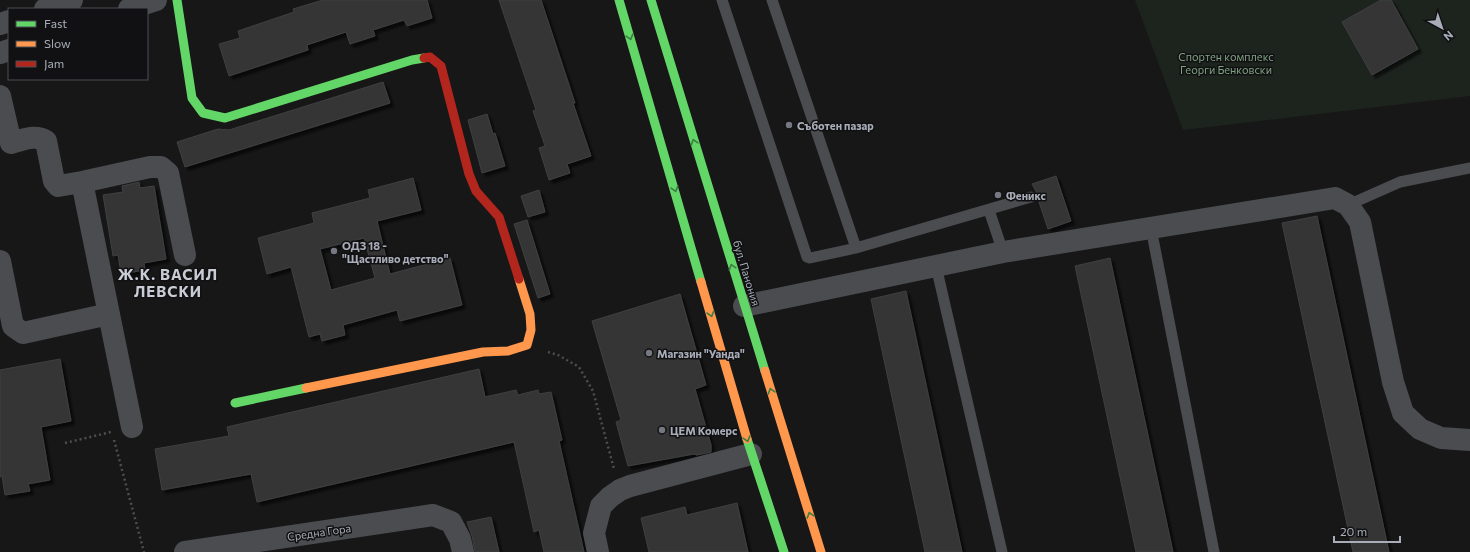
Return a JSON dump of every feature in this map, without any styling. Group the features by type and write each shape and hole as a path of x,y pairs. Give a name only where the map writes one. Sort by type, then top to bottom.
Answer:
{"main road":[{"path":"177,0 192,98 203,113 225,118 412,60 430,57 440,66 469,174 476,190 499,217 530,314 531,330 527,345 508,351 483,352 234,403"},
{"path":"619,0 751,454 784,552"},
{"name":"бул. Панония","path":"651,0 821,552"}],"street":[{"path":"48,8 72,0"},
{"path":"132,8 156,0"},
{"path":"0,96 6,144 33,137 40,137 46,141 54,181 58,186 150,167 161,167 168,173 185,255"},
{"path":"82,182 132,427"},
{"path":"744,306 1003,252 1335,198 1348,205 1360,222 1393,382 1403,413 1420,429 1441,438 1470,440"},
{"path":"0,261 13,326 23,333 110,314"},
{"path":"598,552 594,533 601,506 620,490 630,486 751,454"},
{"name":"Средна Гора","path":"185,552 433,515 451,522 460,539 463,552"}],"lane":[{"path":"722,0 805,254 810,258 856,248 1031,197"},
{"path":"772,0 856,248"},
{"path":"1348,205 1400,182 1470,168"},
{"path":"989,210 1003,252"},
{"path":"1151,228 1214,552"},
{"path":"936,266 1002,552"}],"path":[{"path":"527,345 558,355 580,367 593,391 620,490"},
{"path":"65,443 112,432 144,552"}],"green space":[{"name":"Спортен комплекс Георги Бенковски","path":"1135,0 1470,0 1470,96 1183,130"}],"building":[{"path":"323,0 427,0 432,18 407,26 404,20 373,30 375,36 350,44 346,32 307,45 308,50 229,76 219,44 240,38 238,31 294,12 293,9"},
{"path":"499,0 541,0 591,156 567,164 570,173 549,180 539,148 545,146 533,111 536,110"},
{"path":"1381,0 1391,0 1418,49 1372,75 1342,22"},
{"path":"383,82 390,103 185,167 177,142 218,129 229,130"},
{"path":"487,114 493,134 495,133 505,166 482,173 468,120"},
{"path":"1056,176 1071,221 1048,229 1038,195 1032,184"},
{"path":"413,178 421,210 377,221 390,274 450,258 462,305 400,321 397,310 343,325 345,335 322,341 320,334 309,337 291,267 267,274 258,238 314,223 312,213 370,198 368,190","holes":["364,238 375,278 331,290 320,249"]},
{"path":"139,182 140,188 154,186 166,259 144,263 145,270 121,274 118,255 113,256 103,195 123,192 122,186"},
{"path":"539,190 545,212 528,217 521,196"},
{"path":"1317,216 1389,552 1353,552 1282,223"},
{"path":"527,220 550,294 538,298 514,224"},
{"path":"1110,258 1173,552 1136,552 1075,266"},
{"path":"906,291 962,552 925,552 871,299"},
{"name":"Магазин \"Уанда\"","path":"680,294 706,385 695,389 711,445 711,452 628,466 616,422 621,420 592,321"},
{"path":"60,359 71,421 41,427 50,480 28,484 30,491 5,495 2,476 0,477 0,370"},
{"path":"479,369 485,397 516,390 518,395 538,390 539,394 551,392 562,440 559,441 584,552 544,552 539,530 534,532 514,442 257,502 251,474 162,490 155,449 229,436 227,427"},
{"path":"737,503 748,552 649,552 641,518 685,507 687,515"},
{"path":"491,517 499,552 475,552 472,536 467,522"}],"traffic: fast":[{"path":"177,0 192,98 203,113 225,118 412,60 424,58"},
{"path":"619,0 701,282"},
{"path":"651,0 765,371"},
{"path":"235,403 306,388"},
{"path":"747,439 784,552"}],"traffic: slow":[{"path":"306,388 483,352 508,351 527,345 531,330 530,314 519,279"},
{"path":"701,282 747,439"},
{"path":"765,371 821,552"}],"traffic: jam":[{"path":"424,58 430,57 441,66 469,174 476,191 499,217 519,279"}],"place":[{"name":"Съботен пазар","path":"789,125"},
{"name":"Феникс","path":"998,195"},
{"name":"ОДЗ 18 - \"Щастливо детство\"","path":"334,251"},
{"name":"Магазин \"Уанда\"","path":"649,353"},
{"name":"ЦЕМ Комерс","path":"662,430"}],"district":[{"name":"Ж.К. ВАСИЛ ЛЕВСКИ","path":"168,282"}]}
